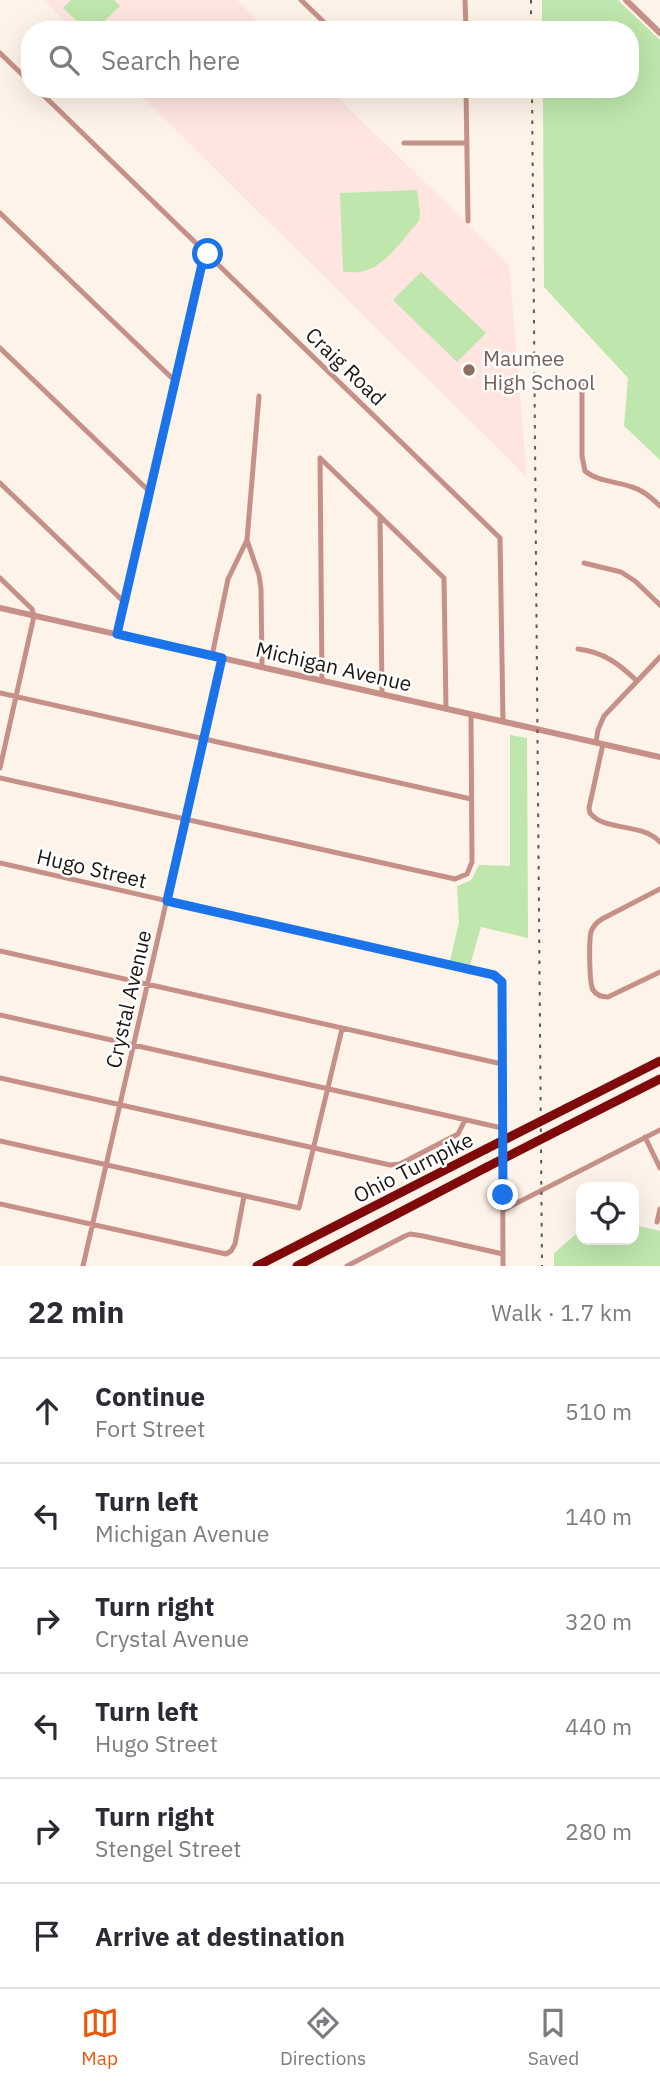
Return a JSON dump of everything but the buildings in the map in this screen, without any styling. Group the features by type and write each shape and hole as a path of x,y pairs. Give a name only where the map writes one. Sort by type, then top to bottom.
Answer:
{"highway":[{"name":"Ohio Turnpike","path":"257,1266 660,1061"},
{"name":"Ohio Turnpike","path":"297,1266 660,1079"}],"street":[{"path":"301,0 323,21"},
{"path":"466,0 466,21"},
{"path":"626,0 660,33"},
{"path":"632,6 638,0"},
{"path":"0,53 21,73"},
{"name":"Craig Road","path":"46,98 500,538 503,722"},
{"path":"466,98 468,221"},
{"path":"404,143 466,143"},
{"path":"0,213 175,382"},
{"path":"117,634 205,251"},
{"path":"0,348 149,492"},
{"path":"582,383 582,456 585,471 593,477 634,487 660,506"},
{"path":"212,656 228,579 247,540 259,397"},
{"path":"322,681 320,458 444,578 446,709"},
{"path":"0,483 124,603"},
{"path":"380,516 382,694"},
{"path":"247,540 261,589 262,667"},
{"path":"584,563 621,572 660,605"},
{"path":"0,578 32,609 34,616 0,768"},
{"name":"Michigan Avenue","path":"0,608 660,757"},
{"path":"578,649 590,650 612,659 637,681"},
{"path":"660,657 604,716 598,730 600,743 589,808 590,814 597,820 650,834 660,842"},
{"name":"Crystal Avenue","path":"83,1266 222,658"},
{"path":"0,692 471,799"},
{"path":"0,778 455,879 461,878 469,871 472,862 471,715"},
{"name":"Hugo Street","path":"0,863 494,975 502,982 502,1064"},
{"path":"660,890 602,919 593,928 593,989 604,998 612,996 660,972"},
{"path":"0,951 502,1064 503,1266"},
{"path":"0,1015 502,1128"},
{"path":"0,1141 299,1208 342,1028"},
{"path":"0,1078 394,1165 458,1133 465,1120"},
{"path":"503,1210 660,1130"},
{"path":"645,1137 660,1168"},
{"path":"0,1204 226,1254 235,1244 244,1196"},
{"path":"657,1222 660,1209"},
{"path":"347,1266 410,1234 503,1254"}],"shaded area":[{"path":"44,0 237,0 258,21 65,21"},
{"name":"Maumee High School","path":"143,98 338,98 509,264 527,477"}],"green space":[{"path":"71,0 114,0 120,6 104,21 77,21 63,8"},
{"path":"542,0 618,0 660,40 660,460 624,426 628,378 544,287 543,98 639,98 639,21 542,21"},
{"path":"417,190 419,221 395,249 367,270 343,271 340,193"},
{"path":"421,272 486,333 457,362 393,300"},
{"path":"510,735 527,738 528,938 481,927 470,965 450,961 459,922 457,886 471,880 479,865 510,866"},
{"path":"639,1226 660,1231 660,1266 554,1266 554,1253 576,1234 576,1245 639,1245"}],"railway":[{"path":"531,0 531,21"},
{"path":"532,98 542,1266"}],"place":[{"name":"Maumee High School","path":"469,370"}],"route":[{"path":"208,254 205,251 117,634 222,658 167,901 498,977 502,982 503,1195"}]}
